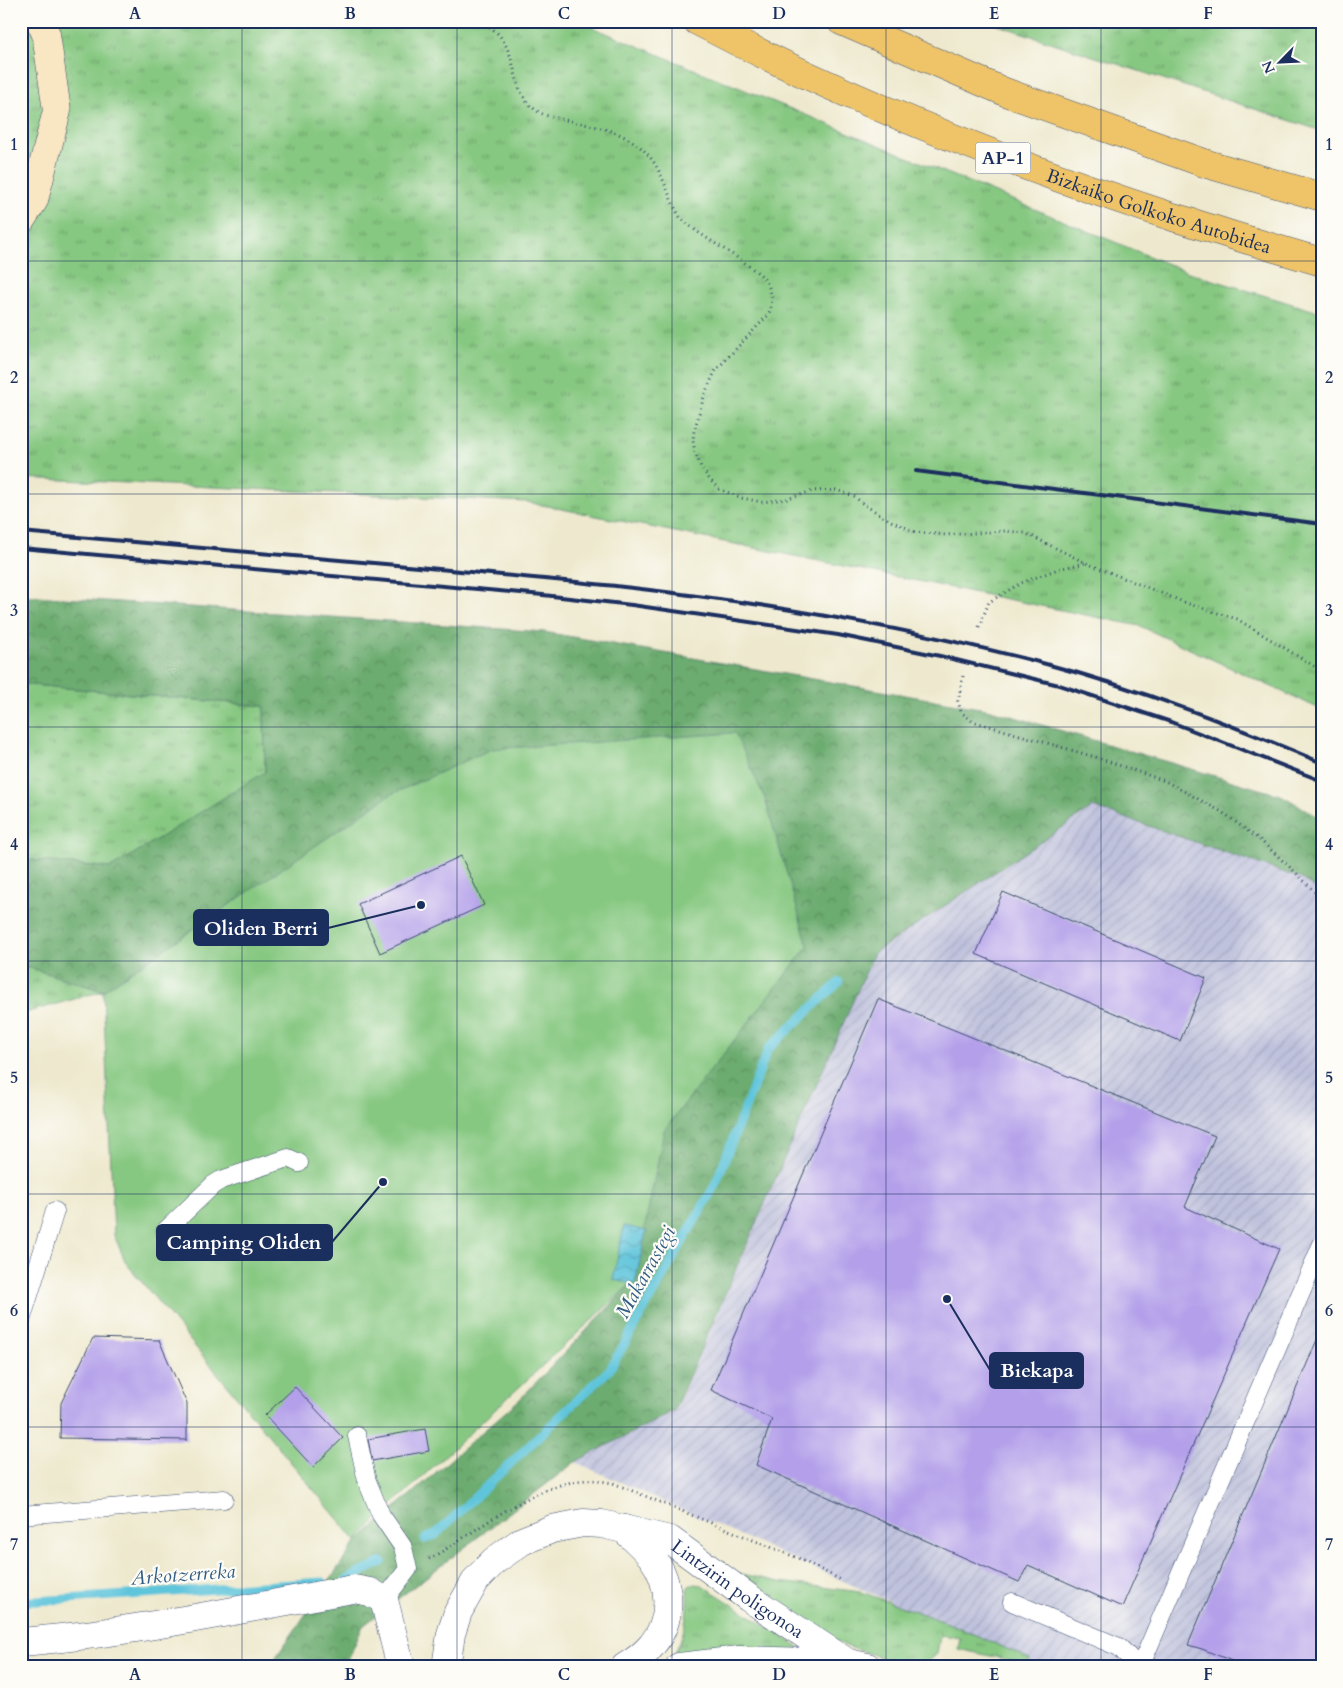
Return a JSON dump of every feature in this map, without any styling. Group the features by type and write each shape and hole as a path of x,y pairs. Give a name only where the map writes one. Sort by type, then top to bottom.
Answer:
{"highway":[{"name":"Bizkaiko Golkoko Autobidea","path":"697,21 826,85 999,157 1129,202 1280,251 1322,262"},
{"path":"841,21 1005,92 1207,164 1322,197"}],"street":[{"path":"21,220 34,200 57,111 46,34 40,21"},
{"name":"Lintzirin poligonoa","path":"446,1667 451,1634 458,1612 476,1580 494,1561 522,1541 552,1529 583,1523 623,1528 670,1540 749,1598 857,1665"},
{"name":"Lintzirin poligonoa","path":"623,1528 651,1556 663,1576 668,1592 667,1613 661,1633 652,1647 625,1667"},
{"path":"21,1642 153,1624 354,1589 370,1592 384,1600 401,1667"},
{"name":"Lintzirin poligonoa","path":"679,1667 739,1660 857,1665"}],"lane":[{"path":"165,1232 213,1185 221,1180 288,1158 299,1163"},
{"path":"21,1321 55,1211"},
{"path":"1012,1602 1119,1647 1140,1667 1322,1244"},
{"path":"356,1436 367,1481 382,1515 403,1547 408,1569 384,1600"},
{"path":"21,1515 224,1499"}],"path":[{"path":"481,21 502,38 511,56 524,100 531,108 538,113 548,116 612,131 634,142 653,161 680,217 764,278 770,289 772,308 768,315 716,370 705,394 694,431 695,452 701,467 719,489 742,498 762,502 787,499 812,491 836,490 854,496 885,518 916,532 946,535 1016,531 1053,546 1086,563 1186,603 1237,619 1322,671"},
{"path":"979,627 990,602 1021,583 1058,569 1086,563"},
{"path":"963,676 958,701 961,712 972,721 1095,757 1165,781 1222,812 1260,840 1314,891 1322,903"}],"shaded area":[{"path":"1093,807 1300,878 1322,892 1322,1667 1041,1667 575,1462 675,1411 874,953"}],"green space":[{"path":"21,21 577,21 1190,273 1322,313 1322,710 1140,626 527,502 21,478 21,142 27,120 21,100"},
{"path":"986,21 1322,21 1322,131"},
{"path":"21,595 544,632 991,710 1283,796 1322,819 1322,892 1300,878 1093,807 874,953 674,1411 575,1462 363,1626 345,1667 269,1667 356,1542 520,1399 634,1281 664,1130 808,946 765,799 734,733 492,749 390,795 103,991 21,965 21,859 111,868 265,772 264,706 21,684"},
{"path":"21,684 264,706 265,773 111,868 21,859"},
{"path":"735,733 765,799 808,946 664,1130 634,1281 381,1515 356,1541 126,1263 114,1235 103,991 390,795 492,749"},
{"path":"21,965 103,991 21,1014"},
{"path":"737,1573 780,1582 861,1592 948,1623 1030,1659 1028,1663 1023,1663 958,1649 960,1638 940,1635 937,1654 922,1667 892,1661 846,1646 796,1623"},
{"path":"694,1584 702,1585 810,1654 672,1658 685,1625 687,1590 689,1586"}],"water":[{"path":"624,1226 646,1231 635,1284 613,1280"}],"building":[{"path":"461,856 484,905 380,953 358,904"},
{"path":"1003,892 1206,978 1180,1041 976,954"},
{"path":"878,999 1215,1136 1185,1207 1279,1249 1122,1607 1028,1565 1019,1582 756,1465 772,1419 711,1390"},
{"path":"1322,1328 1322,1667 1247,1667 1188,1645"},
{"path":"93,1338 159,1340 187,1404 187,1440 60,1438 61,1403"},
{"path":"295,1387 343,1438 313,1467 265,1415"},
{"path":"425,1429 429,1451 372,1461 368,1439"}],"waterway":[{"name":"Makarrastegi","path":"425,1539 435,1535 610,1369 715,1185 768,1049 839,982"},
{"name":"Makarrastegi","path":"346,1580 382,1562"},
{"name":"Arkotzerreka","path":"21,1602 323,1582"}],"railway":[{"path":"916,471 1322,524"},
{"path":"21,532 611,586 685,594 841,618 944,639 1081,674 1186,709 1322,763"},
{"path":"21,548 543,595 632,605 838,635 940,656 1059,685 1171,722 1322,781"}],"place":[{"name":"Oliden Berri","path":"421,905"},
{"name":"Camping Oliden","path":"383,1182"},
{"name":"Biekapa","path":"947,1299"}]}
